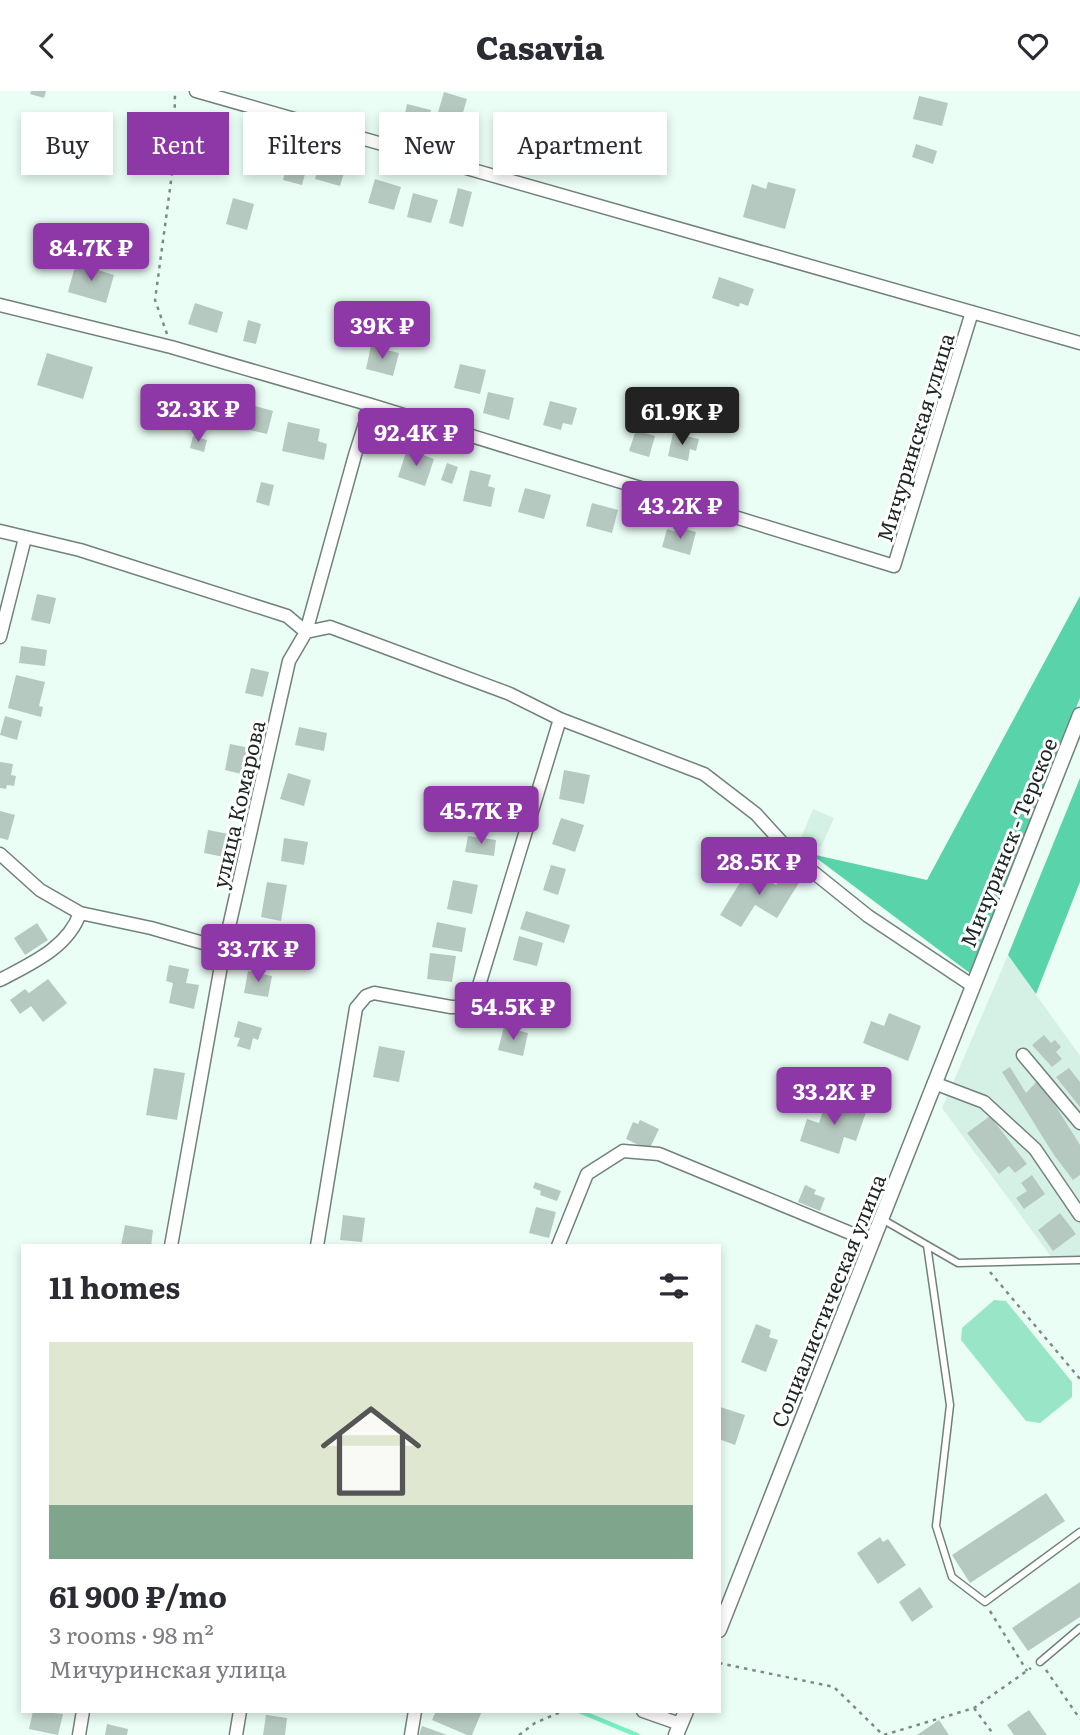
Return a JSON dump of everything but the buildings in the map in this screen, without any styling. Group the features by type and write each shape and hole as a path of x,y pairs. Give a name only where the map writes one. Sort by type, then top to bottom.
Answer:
{"street":[{"name":"Мичуринская улица","path":"196,91 1080,343"},
{"name":"Мичуринская улица","path":"0,305 171,347 371,405 894,566 972,312"},
{"name":"улица Комарова","path":"172,1244 224,949 289,661 306,632 371,405"},
{"path":"0,531 80,550 287,616 306,632 330,627 510,694 560,719 704,775 756,814 797,859 868,916 972,986"},
{"path":"0,637 25,538"},
{"name":"Мичуринск - Терское","path":"972,986 1080,715"},
{"path":"317,1244 356,1009 366,996 374,993 461,1007 477,992 560,719"},
{"path":"0,854 40,890 80,913 151,928 224,949"},
{"path":"0,980 38,960 67,937 80,913"},
{"name":"Социалистическая улица","path":"721,1625 972,986"},
{"path":"1023,1055 1080,1123"},
{"path":"934,1083 984,1102 1035,1149 1080,1215"},
{"path":"559,1244 587,1174 623,1151 659,1154 872,1242"},
{"path":"79,1735 83,1713"},
{"path":"236,1735 240,1713"},
{"path":"411,1735 415,1713"},
{"path":"649,1713 681,1724"}],"lane":[{"path":"882,1219 958,1263 1080,1260"},
{"path":"927,1245 950,1405 936,1526 952,1577 985,1602 1080,1532"},
{"path":"1040,1662 1080,1628"}],"path":[{"path":"171,347 155,299 174,159 175,91"},
{"path":"982,1263 1080,1379"},
{"path":"985,1602 1027,1671"},
{"path":"721,1663 834,1686 883,1735 974,1708 1040,1662 1080,1719"},
{"path":"974,1708 994,1735"},
{"path":"519,1735 535,1723 558,1713"}],"shaded area":[{"path":"813,809 834,818 821,847 801,838"},
{"path":"1008,955 1080,1056 1080,1256 1052,1258 942,1108"}],"green space":[{"path":"1080,596 1080,698 971,974 811,854 927,880"},
{"path":"1080,778 1080,882 1036,994 1008,955"},
{"path":"994,1300 1006,1301 1072,1382 1072,1397 1040,1423 1026,1421 961,1340 962,1328"}],"waterway":[{"path":"584,1713 637,1735"}]}
